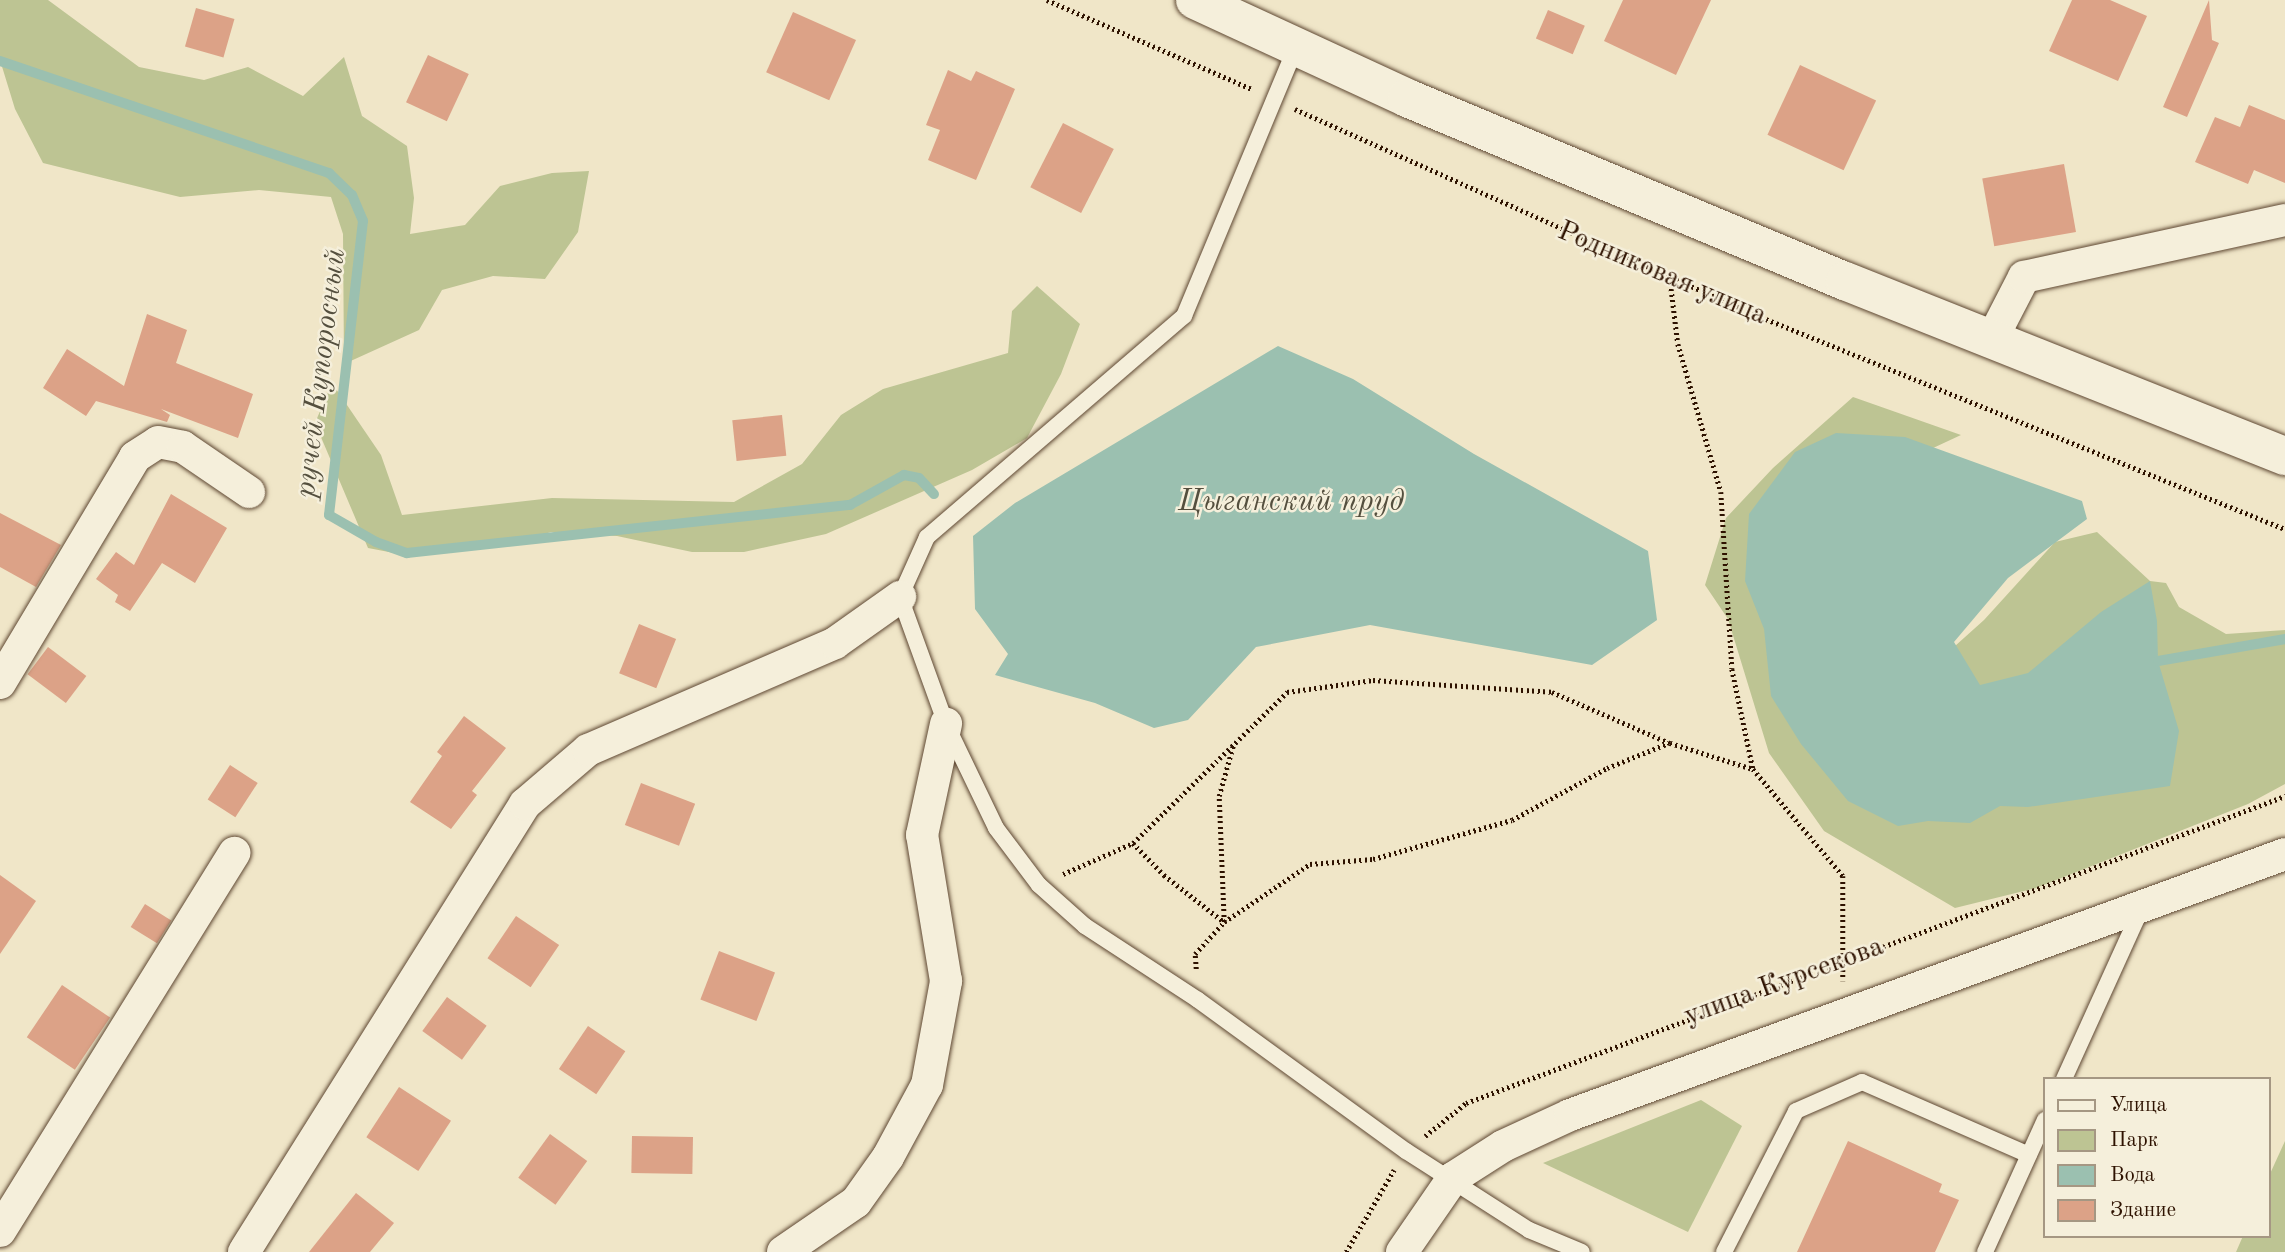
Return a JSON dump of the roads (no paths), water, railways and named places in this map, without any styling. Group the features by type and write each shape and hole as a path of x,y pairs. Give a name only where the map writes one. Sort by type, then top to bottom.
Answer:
{"main road":[{"path":"1195,0 1433,109 1992,339 2285,456"}],"street":[{"path":"1992,339 2024,277 2285,220"},
{"path":"0,683 135,457 158,442 183,447 249,492"},
{"path":"244,1252 525,804 588,750 835,643 900,597"},
{"path":"783,1252 856,1202 888,1157 927,1085 946,981 922,835 946,724"},
{"path":"0,1231 234,853"},
{"name":"улица Курсекова","path":"1402,1252 1453,1178 1503,1146 1570,1115 1829,1024 2285,854"}],"lane":[{"path":"1296,47 1272,98 1184,316 927,537 900,597 946,724 996,828 1040,885 1084,926 1198,1000 1261,1050 1406,1151 1453,1178 1529,1230 1582,1252"},
{"path":"2065,1077 2142,907"},
{"path":"1724,1252 1796,1111 1862,1082 2029,1155"},
{"path":"1985,1252 2044,1121"}],"water":[{"name":"Цыганский пруд","path":"1278,346 1353,379 1474,454 1648,551 1657,620 1592,665 1370,625 1256,647 1188,720 1154,728 1095,703 995,675 1008,654 975,609 973,536 1015,503"},
{"path":"1836,433 1905,437 2082,501 2087,519 2008,578 1954,642 1980,685 2028,673 2101,612 2150,581 2157,621 2158,661 2179,731 2170,786 2028,807 2000,806 1970,823 1928,821 1898,826 1848,801 1801,744 1771,696 1764,629 1745,581 1749,514 1795,452"}],"waterway":[{"name":"ручей Купоросный","path":"0,61 329,173 352,195 363,221 329,515 376,542 407,553 850,505 904,475 919,478 934,494"},
{"name":"ручей Купоросный","path":"2158,661 2285,639"}]}
